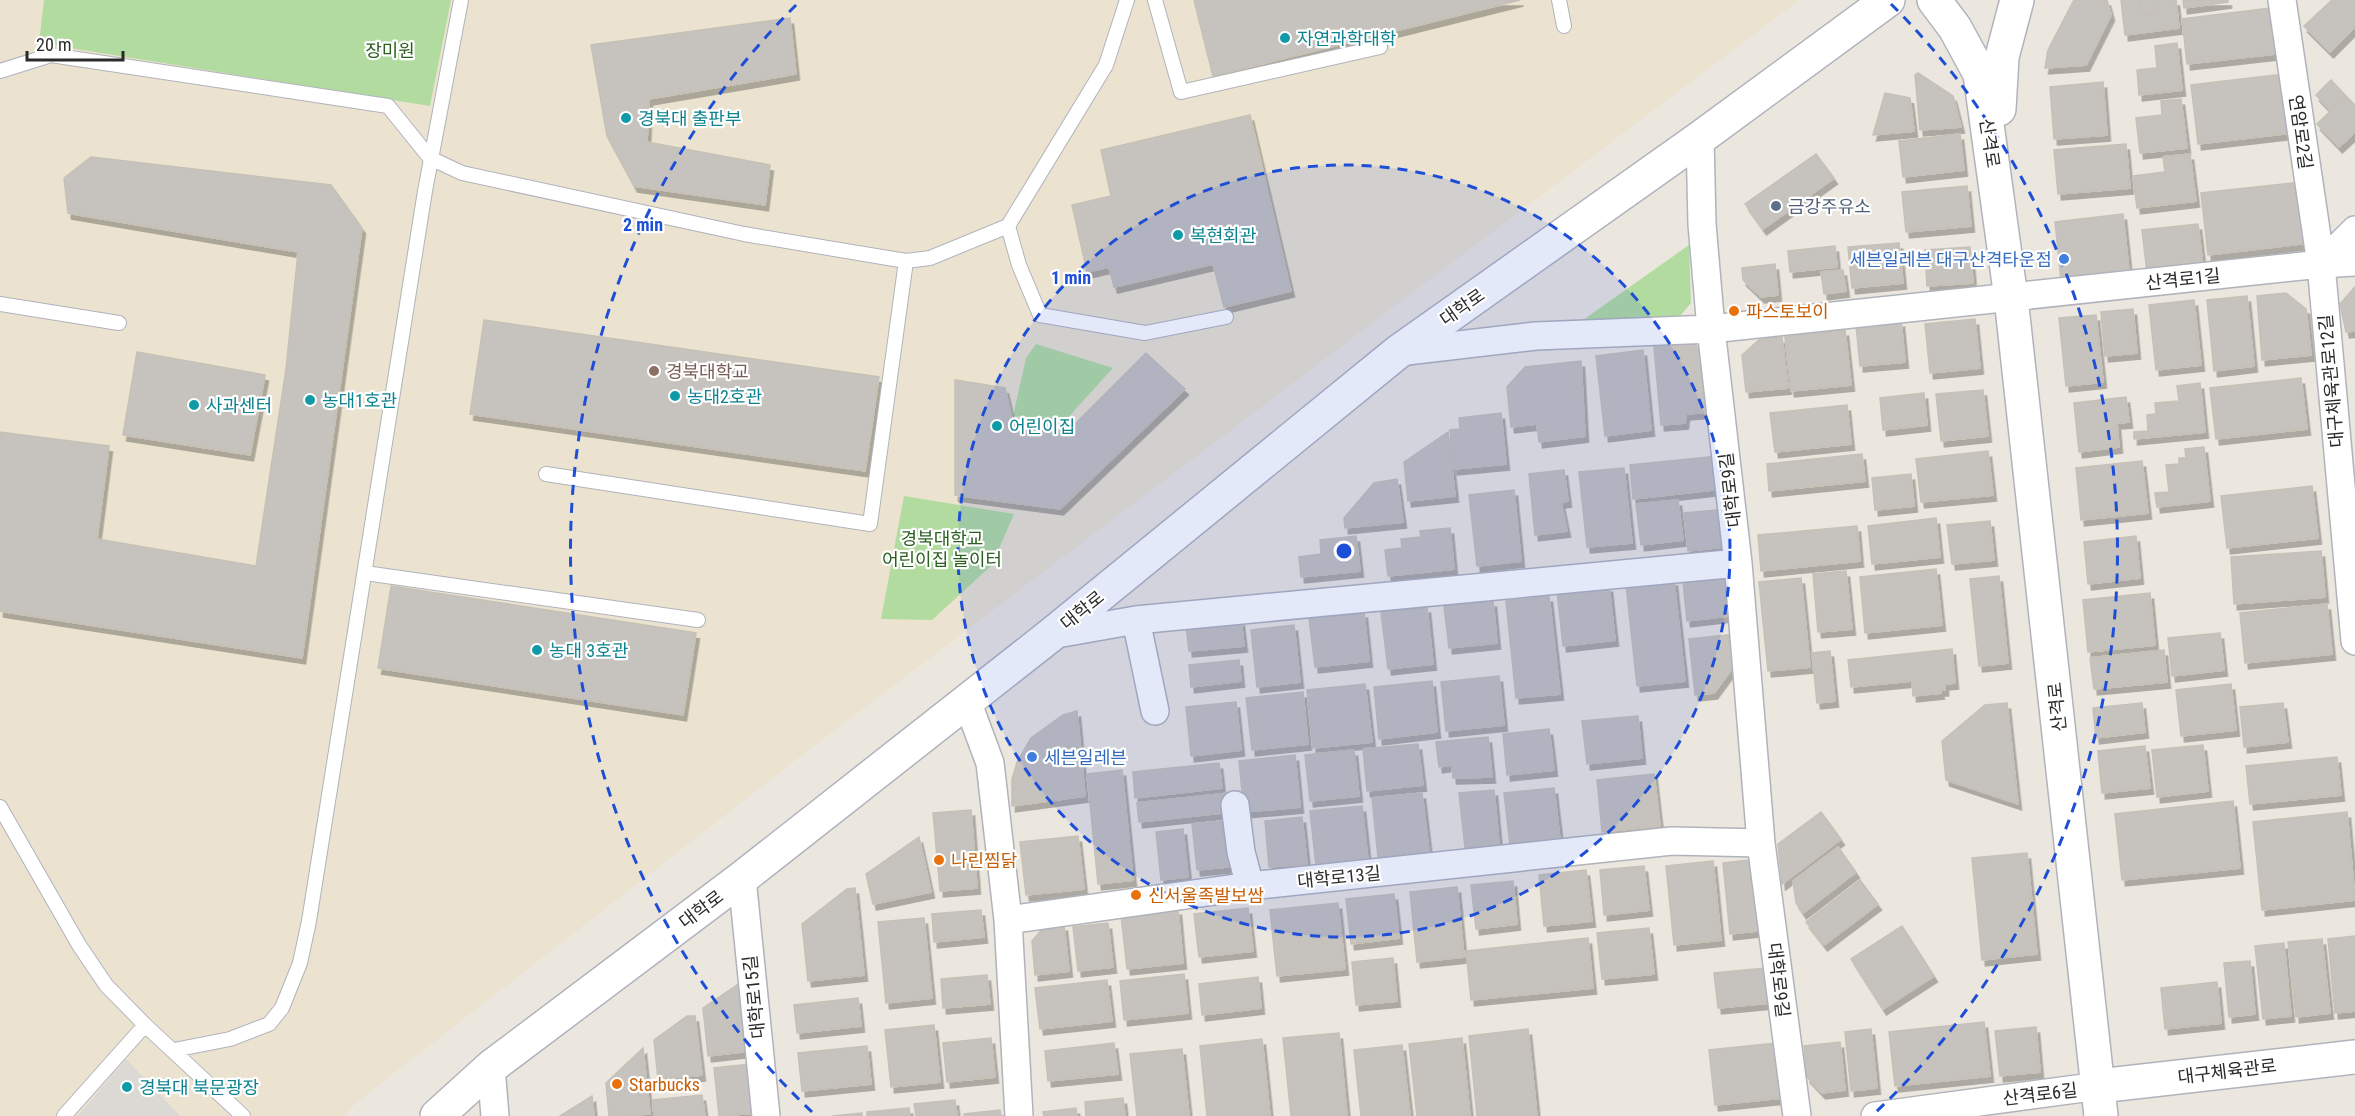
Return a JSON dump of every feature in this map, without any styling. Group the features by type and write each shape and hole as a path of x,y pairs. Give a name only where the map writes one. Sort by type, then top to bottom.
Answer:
{"main road":[{"name":"대학로","path":"437,1116 491,1067 742,878 1051,634 1398,352 1700,138 1888,0"},
{"name":"산격로","path":"1934,0 1955,28 1980,74 2011,298 2100,1101"},
{"path":"1995,177 2002,57 2017,0"},
{"name":"대구체육관로","path":"2100,1101 2355,1057"}],"street":[{"name":"연암로2길","path":"2282,0 2321,264"},
{"name":"대학로9길","path":"1700,138 1702,224 1711,329 1738,563 1761,843 1797,1116"},
{"path":"2321,264 2355,230"},
{"name":"산격로1길","path":"2011,298 2355,262"},
{"name":"대구체육관로12길","path":"2321,264 2355,641"},
{"path":"1398,352 1536,336 1711,329 2011,298"},
{"name":"대학로","path":"1051,634 1136,620 1738,563"},
{"path":"1136,620 1155,711"},
{"path":"967,700 990,763 1008,920 1019,1116"},
{"path":"1235,805 1241,852 1250,886"},
{"name":"대학로13길","path":"1008,920 1250,886 1672,841 1761,843"},
{"name":"대학로15길","path":"742,878 766,1116"},
{"path":"491,1067 495,1116"},
{"name":"산격로6길","path":"1875,1116 2100,1101"}],"lane":[{"path":"174,1050 230,1039 268,1024 282,1008 300,963 309,921 430,158 461,0"},
{"path":"0,71 51,55 388,106 430,158 462,173 744,234 906,261 930,258 1008,226 1106,65 1127,0"},
{"path":"1155,0 1181,92 1380,47"},
{"path":"1559,0 1564,26"},
{"path":"1008,226 1019,265 1040,315 1145,333 1226,317"},
{"path":"546,474 870,524 906,261"},
{"path":"0,304 119,323"},
{"path":"365,573 698,620"},
{"path":"0,807 79,945 106,985 145,1025 243,1116"},
{"path":"64,1116 145,1025"}],"shaded area":[{"name":"경북대학교","path":"0,0 1799,0 819,742 358,1101 344,1116 0,1116"},
{"name":"경북대 북문광장","path":"126,1059 180,1116 78,1116"}],"green space":[{"name":"장미원","path":"44,0 451,0 430,106 39,43"},
{"path":"1689,245 1691,303 1675,322 1583,320"},
{"path":"1036,344 1113,368 1064,422 1013,416 1026,358"},
{"name":"경북대학교 어린이집 놀이터","path":"904,496 1014,514 992,565 932,620 881,619"}],"building":[{"name":"자연과학대학","path":"1194,0 1520,0 1213,76"},
{"path":"2074,0 2107,0 2111,15 2086,65 2045,68 2048,50"},
{"path":"2121,0 2176,0 2179,28 2125,35"},
{"path":"2140,0 2158,0 2160,13 2142,16"},
{"path":"2183,0 2228,0 2228,2 2184,8"},
{"path":"2332,0 2355,0 2355,27 2330,52 2304,26"},
{"path":"2278,7 2283,53 2187,64 2182,19"},
{"name":"경북대 출판부","path":"790,18 796,74 649,99 647,142 770,165 765,205 634,186 607,136 591,45"},
{"path":"2177,43 2182,90 2139,95 2137,70 2157,68 2155,46"},
{"path":"1918,73 1953,96 1961,127 1920,130 1915,75"},
{"path":"2284,74 2292,133 2198,144 2191,85"},
{"path":"2331,80 2346,96 2331,111 2316,95"},
{"path":"2103,82 2107,135 2054,139 2050,87"},
{"path":"1885,93 1910,98 1914,131 1873,135"},
{"path":"2346,96 2355,105 2355,132 2339,147 2317,124"},
{"path":"2181,99 2187,148 2140,153 2136,118 2162,115 2161,101"},
{"name":"복현회관","path":"1250,115 1291,291 1224,307 1213,264 1114,287 1109,267 1087,272 1072,205 1111,196 1101,150"},
{"path":"1960,134 1964,170 1903,177 1899,141"},
{"path":"2126,144 2130,188 2058,194 2054,150"},
{"path":"1816,154 1834,178 1763,229 1745,204"},
{"path":"2190,154 2196,201 2137,208 2133,176 2165,172 2163,157"},
{"name":"농대1호관","path":"91,157 331,185 362,228 302,658 0,611 0,432 109,446 97,539 256,566 286,369 298,252 68,213 64,178"},
{"path":"2301,182 2308,243 2208,255 2201,193"},
{"path":"1967,186 1971,226 1906,232 1902,192"},
{"path":"2123,214 2129,272 2061,280 2055,222"},
{"path":"2198,224 2203,267 2147,273 2142,230"},
{"path":"1899,243 1903,283 1852,288 1848,247"},
{"path":"1835,246 1837,267 1790,272 1788,251"},
{"path":"1970,247 1973,283 1927,286 1925,250"},
{"path":"1775,264 1778,295 1761,297 1743,280 1742,268"},
{"path":"1843,270 1846,291 1824,294 1821,272"},
{"path":"2355,287 2355,331 2346,332 2340,304"},
{"path":"2286,293 2306,309 2311,355 2262,360 2257,296"},
{"path":"2247,296 2254,366 2214,371 2207,300"},
{"path":"2194,300 2201,365 2156,370 2149,305"},
{"path":"2133,309 2137,353 2105,356 2101,312"},
{"path":"2096,315 2103,382 2066,386 2059,318"},
{"path":"1975,319 1980,368 1930,373 1925,324"},
{"name":"농대2호관","path":"484,320 879,377 865,471 470,414"},
{"path":"1901,321 1905,362 1860,366 1856,326"},
{"path":"1845,330 1851,385 1791,391 1785,337"},
{"path":"1782,337 1788,388 1746,392 1742,355 1760,339"},
{"path":"1693,342 1706,358 1710,412 1686,414 1685,423 1661,425 1654,347"},
{"path":"1643,350 1651,430 1605,436 1596,356"},
{"name":"사과센터","path":"137,352 265,375 250,455 123,435"},
{"name":"어린이집","path":"1146,353 1185,389 1060,509 955,495 955,380 1005,388 1012,419 1066,433"},
{"path":"1581,361 1585,436 1539,442 1537,424 1511,427 1507,387 1525,367"},
{"path":"2301,378 2307,429 2216,439 2210,388"},
{"path":"2200,383 2205,432 2134,439 2134,432 2148,431 2147,415 2156,414 2155,403 2179,401 2177,386"},
{"path":"1983,390 1988,436 1941,441 1936,394"},
{"path":"1924,393 1927,425 1883,430 1880,398"},
{"path":"2126,397 2129,422 2117,423 2119,447 2079,452 2074,403"},
{"path":"1847,405 1851,444 1775,452 1770,413"},
{"path":"1501,413 1506,464 1454,469 1450,430 1460,429 1459,418"},
{"path":"1448,432 1455,496 1408,501 1404,462"},
{"path":"2204,447 2210,501 2157,507 2155,493 2169,492 2166,465 2179,464 2179,458 2186,458 2185,449"},
{"path":"1988,451 1993,495 1921,502 1916,459"},
{"path":"1862,454 1865,481 1769,491 1767,464"},
{"path":"1718,456 1721,489 1633,499 1630,465"},
{"path":"2142,461 2148,513 2081,520 2076,468"},
{"path":"1624,468 1632,543 1587,547 1579,472"},
{"path":"1564,470 1568,501 1561,502 1567,531 1535,535 1529,474"},
{"path":"1911,474 1914,506 1875,510 1872,478"},
{"path":"1397,479 1403,522 1345,528 1344,518 1374,483"},
{"path":"2312,486 2318,538 2227,548 2221,496"},
{"path":"1514,490 1521,561 1477,566 1469,495"},
{"path":"1678,500 1683,540 1641,545 1636,504"},
{"path":"1727,509 1731,546 1688,551 1684,513"},
{"path":"1936,518 1940,557 1872,564 1868,526"},
{"path":"1990,521 1994,560 1952,564 1947,525"},
{"path":"1857,526 1860,561 1761,571 1758,535"},
{"path":"1450,528 1454,569 1388,576 1385,550 1402,548 1401,539 1421,537 1420,531"},
{"path":"1356,536 1360,571 1301,577 1299,557 1321,554 1320,540"},
{"path":"2136,536 2140,578 2088,584 2084,542"},
{"path":"2321,551 2325,597 2234,604 2231,557"},
{"path":"1936,569 1942,625 1865,633 1860,577"},
{"path":"1846,571 1852,629 1818,632 1813,574"},
{"path":"1732,576 1736,615 1687,621 1683,582"},
{"path":"1999,576 2008,663 1979,666 1970,579"},
{"path":"1801,578 1810,667 1768,671 1759,582"},
{"path":"1674,580 1685,681 1637,686 1626,585"},
{"name":"농대 3호관","path":"391,586 696,633 683,715 378,668"},
{"path":"1609,586 1615,640 1563,646 1557,591"},
{"path":"2150,593 2155,645 2088,652 2083,600"},
{"path":"1549,596 1560,694 1516,698 1506,601"},
{"path":"1493,601 1497,643 1449,648 1444,606"},
{"path":"2327,604 2332,654 2245,663 2240,613"},
{"path":"1427,607 1433,664 1388,669 1381,612"},
{"path":"1364,612 1369,661 1315,667 1309,618"},
{"path":"1241,620 1244,646 1189,651 1186,626"},
{"path":"1294,625 1300,682 1257,687 1251,630"},
{"path":"2220,633 2224,670 2172,676 2168,638"},
{"path":"1736,634 1739,659 1714,693 1695,695 1689,639"},
{"path":"1952,649 1955,683 1945,684 1945,690 1940,690 1941,693 1913,696 1912,681 1851,687 1848,660"},
{"path":"2164,650 2167,682 2094,689 2090,658"},
{"path":"1830,651 1835,701 1817,703 1812,653"},
{"path":"1239,660 1241,681 1191,687 1189,665"},
{"path":"1499,676 1504,725 1446,731 1441,682"},
{"path":"1432,681 1437,732 1379,739 1374,687"},
{"path":"1365,684 1372,742 1313,748 1307,690"},
{"path":"2231,684 2236,730 2181,736 2176,690"},
{"path":"1303,692 1308,744 1252,750 1246,698"},
{"path":"1236,702 1241,750 1191,756 1186,707"},
{"path":"2007,703 2018,804 1946,780 1942,741 1985,705"},
{"path":"2142,703 2145,732 2096,738 2093,708"},
{"path":"2283,703 2288,742 2244,747 2240,707"},
{"path":"1077,711 1085,796 1012,806 1012,779 1017,762 1031,738 1063,715"},
{"path":"1638,716 1642,758 1587,764 1582,721"},
{"path":"1549,729 1554,770 1507,775 1503,734"},
{"path":"1488,737 1492,777 1453,778 1452,765 1439,767 1436,742"},
{"path":"1418,744 1423,785 1367,791 1363,749"},
{"path":"2203,745 2208,791 2157,797 2152,750"},
{"path":"2145,746 2150,788 2102,793 2098,751"},
{"path":"1354,750 1359,796 1310,801 1305,755"},
{"path":"1295,755 1300,807 1244,812 1239,761"},
{"path":"2337,757 2341,795 2250,804 2246,766"},
{"path":"1219,763 1222,788 1135,798 1133,772"},
{"path":"1122,770 1133,880 1098,884 1087,774"},
{"path":"1654,774 1660,826 1602,832 1597,780"},
{"path":"1554,788 1560,840 1510,845 1504,793"},
{"path":"1494,790 1499,844 1465,848 1459,793"},
{"path":"1229,793 1231,812 1139,822 1137,803"},
{"path":"1422,793 1429,852 1378,857 1372,798"},
{"path":"2233,801 2240,868 2122,880 2115,814"},
{"path":"1362,806 1368,861 1316,866 1310,811"},
{"path":"971,810 977,888 940,891 933,813"},
{"path":"1821,812 1841,839 1782,884 1778,844"},
{"path":"2347,812 2355,900 2262,910 2253,822"},
{"path":"1302,817 1307,864 1269,867 1265,821"},
{"path":"1232,820 1236,866 1197,870 1192,824"},
{"path":"1183,829 1188,877 1161,880 1156,832"},
{"path":"1078,836 1084,889 1026,895 1020,842"},
{"path":"919,837 931,892 873,904 866,874"},
{"path":"1838,847 1856,872 1803,913 1796,903 1793,881"},
{"path":"2027,853 2037,954 1982,960 1972,858"},
{"path":"1758,859 1765,930 1730,934 1723,863"},
{"path":"1713,861 1721,940 1674,945 1666,866"},
{"path":"1644,866 1649,910 1604,915 1600,870"},
{"path":"1586,870 1592,921 1544,926 1539,875"},
{"path":"1860,880 1878,904 1824,945 1806,922"},
{"path":"1513,881 1517,924 1476,929 1471,885"},
{"path":"1457,887 1464,957 1417,962 1410,892"},
{"path":"855,888 864,975 808,981 802,924 847,889"},
{"path":"1394,894 1399,938 1351,944 1346,899"},
{"path":"1338,903 1345,969 1277,976 1270,910"},
{"path":"1248,908 1253,951 1199,957 1194,914"},
{"path":"1178,909 1183,963 1127,969 1121,915"},
{"path":"981,910 984,937 934,942 932,914"},
{"path":"924,918 932,998 886,1003 878,922"},
{"path":"1108,923 1113,967 1078,971 1073,927"},
{"path":"1064,925 1069,971 1035,975 1032,941 1044,927"},
{"path":"1902,926 1934,976 1883,1009 1851,959"},
{"path":"1649,928 1654,974 1602,979 1597,933"},
{"path":"2355,936 2355,1011 2335,1013 2328,939"},
{"path":"1588,938 1593,988 1471,1000 1466,951"},
{"path":"2322,939 2330,1013 2296,1017 2288,942"},
{"path":"2284,943 2291,1016 2263,1019 2255,946"},
{"path":"1393,958 1397,1001 1356,1005 1352,962"},
{"path":"2250,961 2255,1014 2229,1017 2224,963"},
{"path":"1765,968 1769,1003 1718,1008 1714,973"},
{"path":"1184,974 1188,1013 1124,1020 1120,981"},
{"path":"987,975 990,1004 943,1008 941,979"},
{"path":"1258,977 1261,1008 1202,1015 1199,984"},
{"path":"1107,980 1112,1021 1040,1029 1035,988"},
{"path":"2217,982 2221,1023 2165,1029 2161,988"},
{"path":"743,984 750,1051 708,1056 703,1008 737,985"},
{"path":"858,998 861,1026 797,1033 794,1005"},
{"path":"687,1016 695,1016 702,1075 658,1079 654,1040"},
{"path":"1984,1022 1990,1076 1895,1086 1889,1032"},
{"path":"934,1025 940,1082 891,1087 885,1030"},
{"path":"2036,1027 2040,1072 2000,1076 1995,1031"},
{"path":"1528,1029 1537,1116 1477,1116 1469,1036"},
{"path":"1871,1029 1877,1088 1851,1091 1845,1032"},
{"path":"1339,1033 1347,1116 1291,1116 1283,1038"},
{"path":"991,1038 995,1077 947,1082 943,1043"},
{"path":"1462,1038 1470,1116 1417,1116 1409,1044"},
{"path":"1262,1039 1270,1116 1207,1116 1200,1046"},
{"path":"1840,1042 1845,1090 1822,1093 1807,1077 1804,1046"},
{"path":"1114,1043 1118,1074 1048,1081 1045,1051"},
{"path":"1776,1043 1782,1098 1715,1105 1709,1050"},
{"path":"1402,1045 1410,1116 1361,1116 1354,1050"},
{"path":"867,1046 871,1084 802,1091 798,1053"},
{"path":"643,1048 650,1114 609,1116 606,1083"},
{"path":"1182,1049 1189,1116 1137,1116 1130,1054"},
{"path":"750,1064 756,1113 719,1116 714,1068"},
{"path":"702,1095 705,1116 654,1116 653,1100"},
{"path":"592,1096 594,1116 560,1116"},
{"path":"1123,1098 1125,1116 1086,1116 1085,1102"},
{"path":"955,1100 957,1116 916,1116 914,1104"},
{"path":"909,1108 910,1116 867,1116 867,1112"},
{"path":"1076,1108 1077,1116 1044,1116 1043,1112"},
{"path":"1000,1110 1001,1116 964,1116 964,1114"},
{"path":"862,1113 862,1116 832,1116"}],"place":[{"name":"자연과학대학","path":"1285,38"},
{"name":"경북대 출판부","path":"626,118"},
{"name":"금강주유소","path":"1776,206"},
{"name":"복현회관","path":"1178,235"},
{"name":"세븐일레븐 대구산격타운점","path":"2064,259"},
{"name":"파스토보이","path":"1734,311"},
{"name":"경북대학교","path":"654,371"},
{"name":"농대2호관","path":"675,396"},
{"name":"농대1호관","path":"310,400"},
{"name":"사과센터","path":"194,405"},
{"name":"어린이집","path":"997,426"},
{"name":"농대 3호관","path":"537,650"},
{"name":"세븐일레븐","path":"1032,757"},
{"name":"나린찜닭","path":"939,860"},
{"name":"신서울족발보쌈","path":"1136,895"},
{"name":"Starbucks","path":"617,1084"},
{"name":"경북대 북문광장","path":"127,1087"}]}
